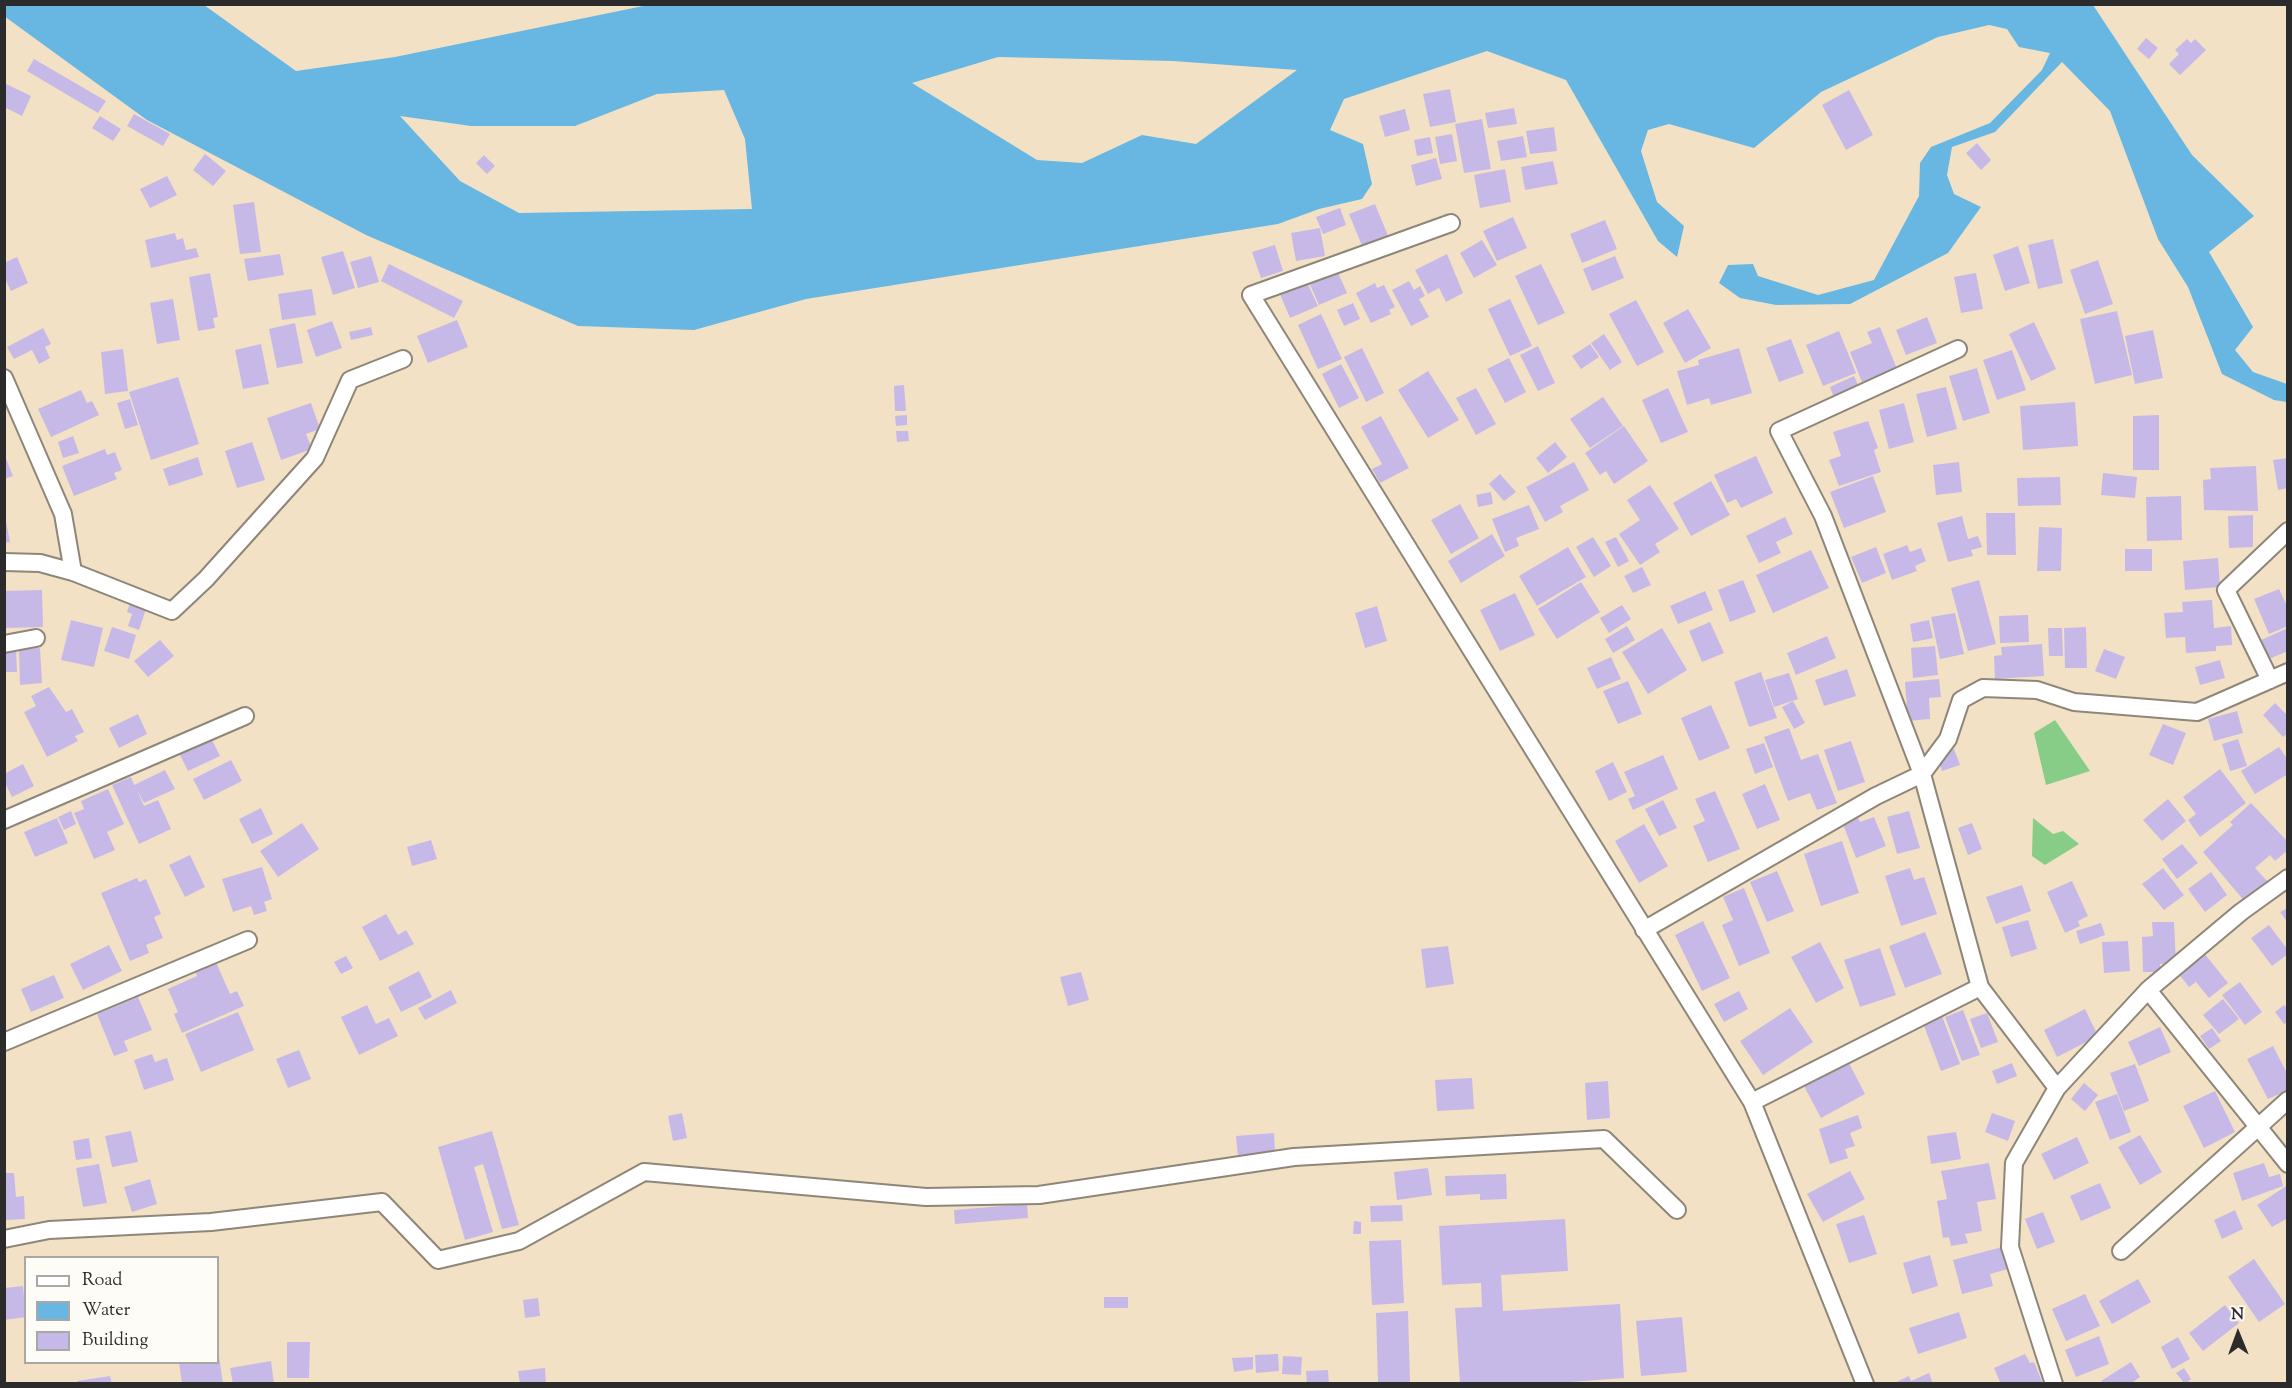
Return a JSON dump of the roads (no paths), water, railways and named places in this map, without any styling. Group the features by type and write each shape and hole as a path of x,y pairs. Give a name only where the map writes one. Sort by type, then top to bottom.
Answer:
{"street":[{"path":"1451,223 1251,295 1738,1083 1752,1102 1864,1383"},
{"path":"1958,349 1779,431 1823,516 1922,774 1980,987 2057,1088"},
{"path":"4,562 40,563 73,572 172,611 206,579 315,458 350,380 403,359"},
{"path":"4,378 63,514 73,572"},
{"path":"2270,680 2226,590 2288,531"},
{"path":"4,644 36,638"},
{"path":"1644,930 1876,796 1922,774 1948,739 1961,700 1983,688 2037,690 2074,702 2197,712 2288,672"},
{"path":"4,820 245,716"},
{"path":"2054,1383 2010,1247 2014,1163 2057,1088 2148,990 2241,912 2288,878"},
{"path":"4,1042 248,940"},
{"path":"1752,1102 1980,987"},
{"path":"2148,990 2288,1164"},
{"path":"2121,1251 2288,1100"},
{"path":"4,1239 49,1230 211,1222 382,1202 438,1260 519,1241 644,1172 926,1197 1039,1195 1294,1157 1604,1139 1677,1210"}],"water":[{"path":"5,5 204,5 296,71 395,57 648,5 2093,5 2192,155 2254,216 2209,252 2253,327 2235,350 2253,372 2287,384 2287,402 2274,400 2222,374 2188,287 2158,239 2110,111 2062,62 1995,132 1952,147 1947,175 1954,194 1981,207 1948,253 1850,304 1776,305 1740,298 1719,283 1728,265 1753,264 1758,276 1818,295 1874,280 1919,196 1920,163 1931,147 1990,123 2042,70 2050,53 2019,47 2007,29 1989,25 1938,37 1821,92 1754,148 1669,124 1648,130 1641,151 1657,202 1684,226 1677,257 1658,241 1566,80 1487,51 1344,99 1330,130 1363,144 1372,184 1362,199 1319,209 1278,224 806,299 694,330 578,326 366,235 147,120 4,16","holes":["998,57 1173,61 1297,70 1196,144 1142,135 1082,163 1037,160 912,83","724,90 745,139 752,209 519,213 460,181 400,116 471,126 575,126 657,94"]}]}
